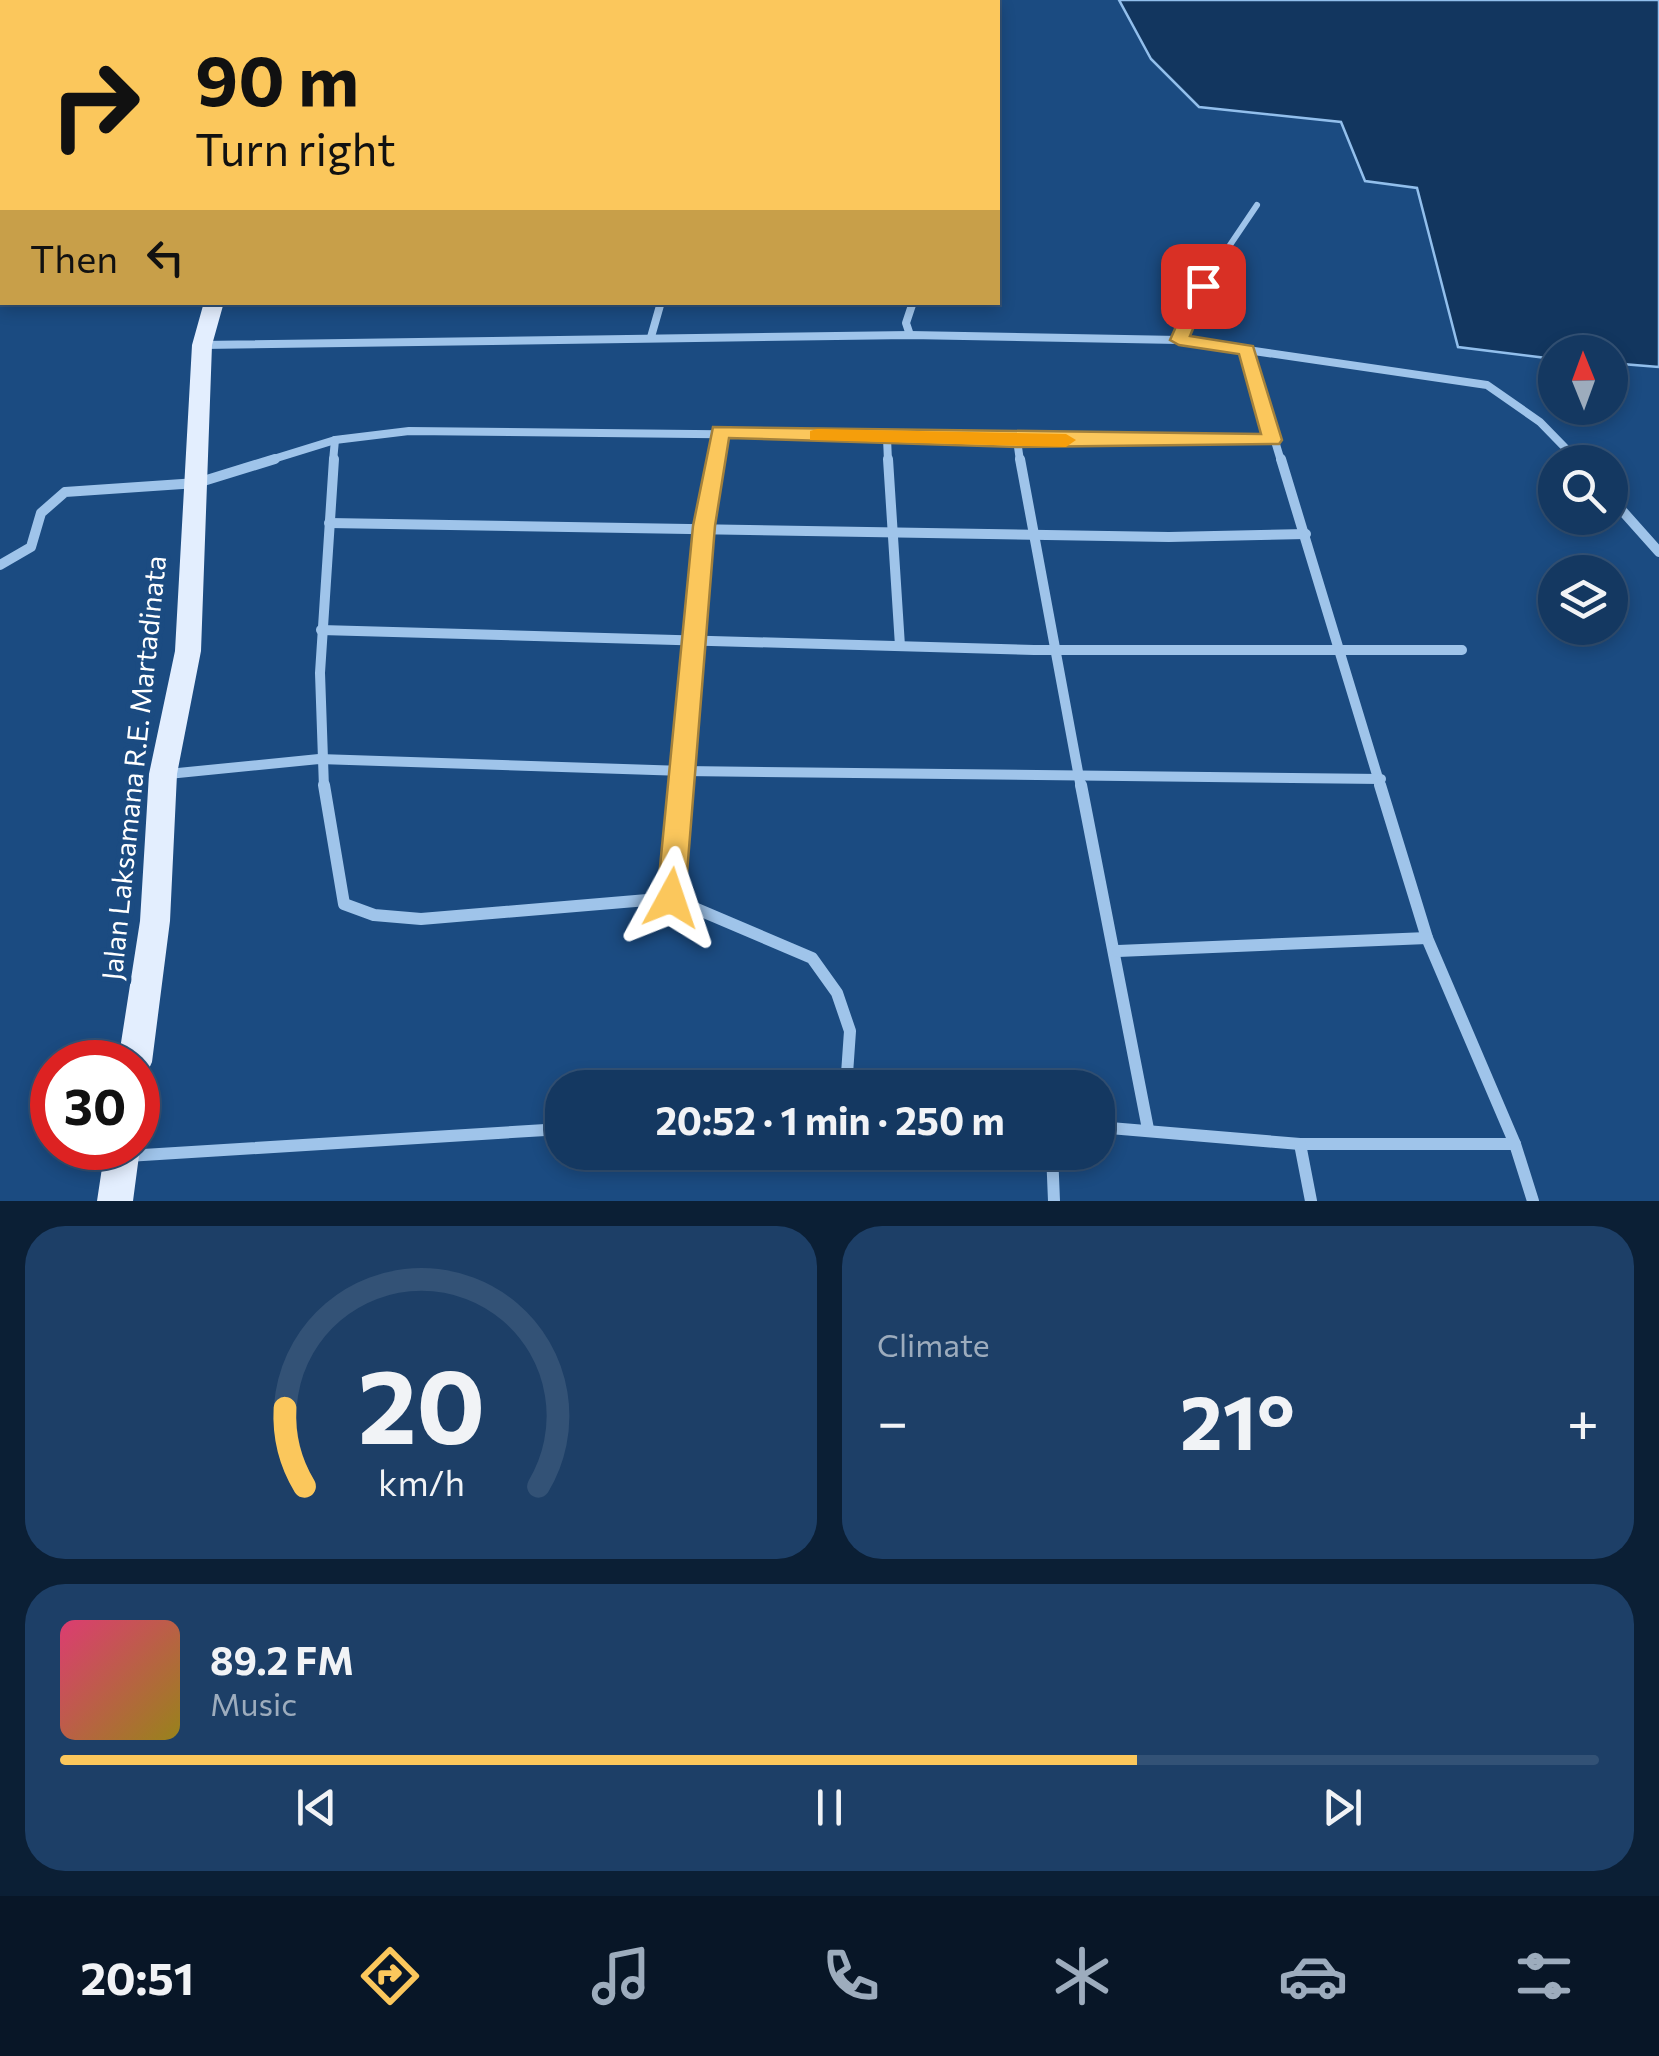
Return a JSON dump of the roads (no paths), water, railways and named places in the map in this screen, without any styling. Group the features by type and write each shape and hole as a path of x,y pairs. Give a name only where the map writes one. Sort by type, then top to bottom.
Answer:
{"main road":[{"name":"Jalan Laksamana R.E. Martadinata","path":"137,1040 155,921 163,774 188,650 202,345 213,305"},
{"path":"115,1201 119,1170"}],"street":[{"path":"651,337 660,305"},
{"path":"910,335 906,322 912,305"},
{"path":"202,345 910,335 1179,340 1486,384 1540,422 1563,445"},
{"path":"1247,350 1427,938 1516,1144 1533,1201"},
{"path":"0,566 31,547 41,512 65,492 197,483 335,440 409,431 1272,440"},
{"path":"671,898 697,640 704,526 720,432"},
{"path":"887,438 900,646"},
{"path":"335,440 321,630 318,759 344,904 374,916 421,920 671,898 812,958 837,993 850,1031 847,1070"},
{"path":"1017,440 1076,777 1118,951 1148,1129"},
{"path":"1628,517 1659,552"},
{"path":"329,523 1030,531 1169,537 1306,534"},
{"path":"321,630 900,646 1341,653 1462,650"},
{"path":"163,774 318,759 684,771 1381,780"},
{"path":"1118,951 1427,938"},
{"path":"1115,1127 1300,1144 1516,1144"},
{"path":"160,1150 545,1130"},
{"path":"1300,1144 1312,1201"},
{"path":"1053,1170 1054,1201"}],"lane":[{"path":"1179,340 1203,286 1257,204"}],"water":[{"path":"1119,0 1659,0 1659,367 1628,364 1628,335 1538,335 1538,357 1458,347 1417,188 1365,181 1341,122 1199,107 1151,59"}]}
